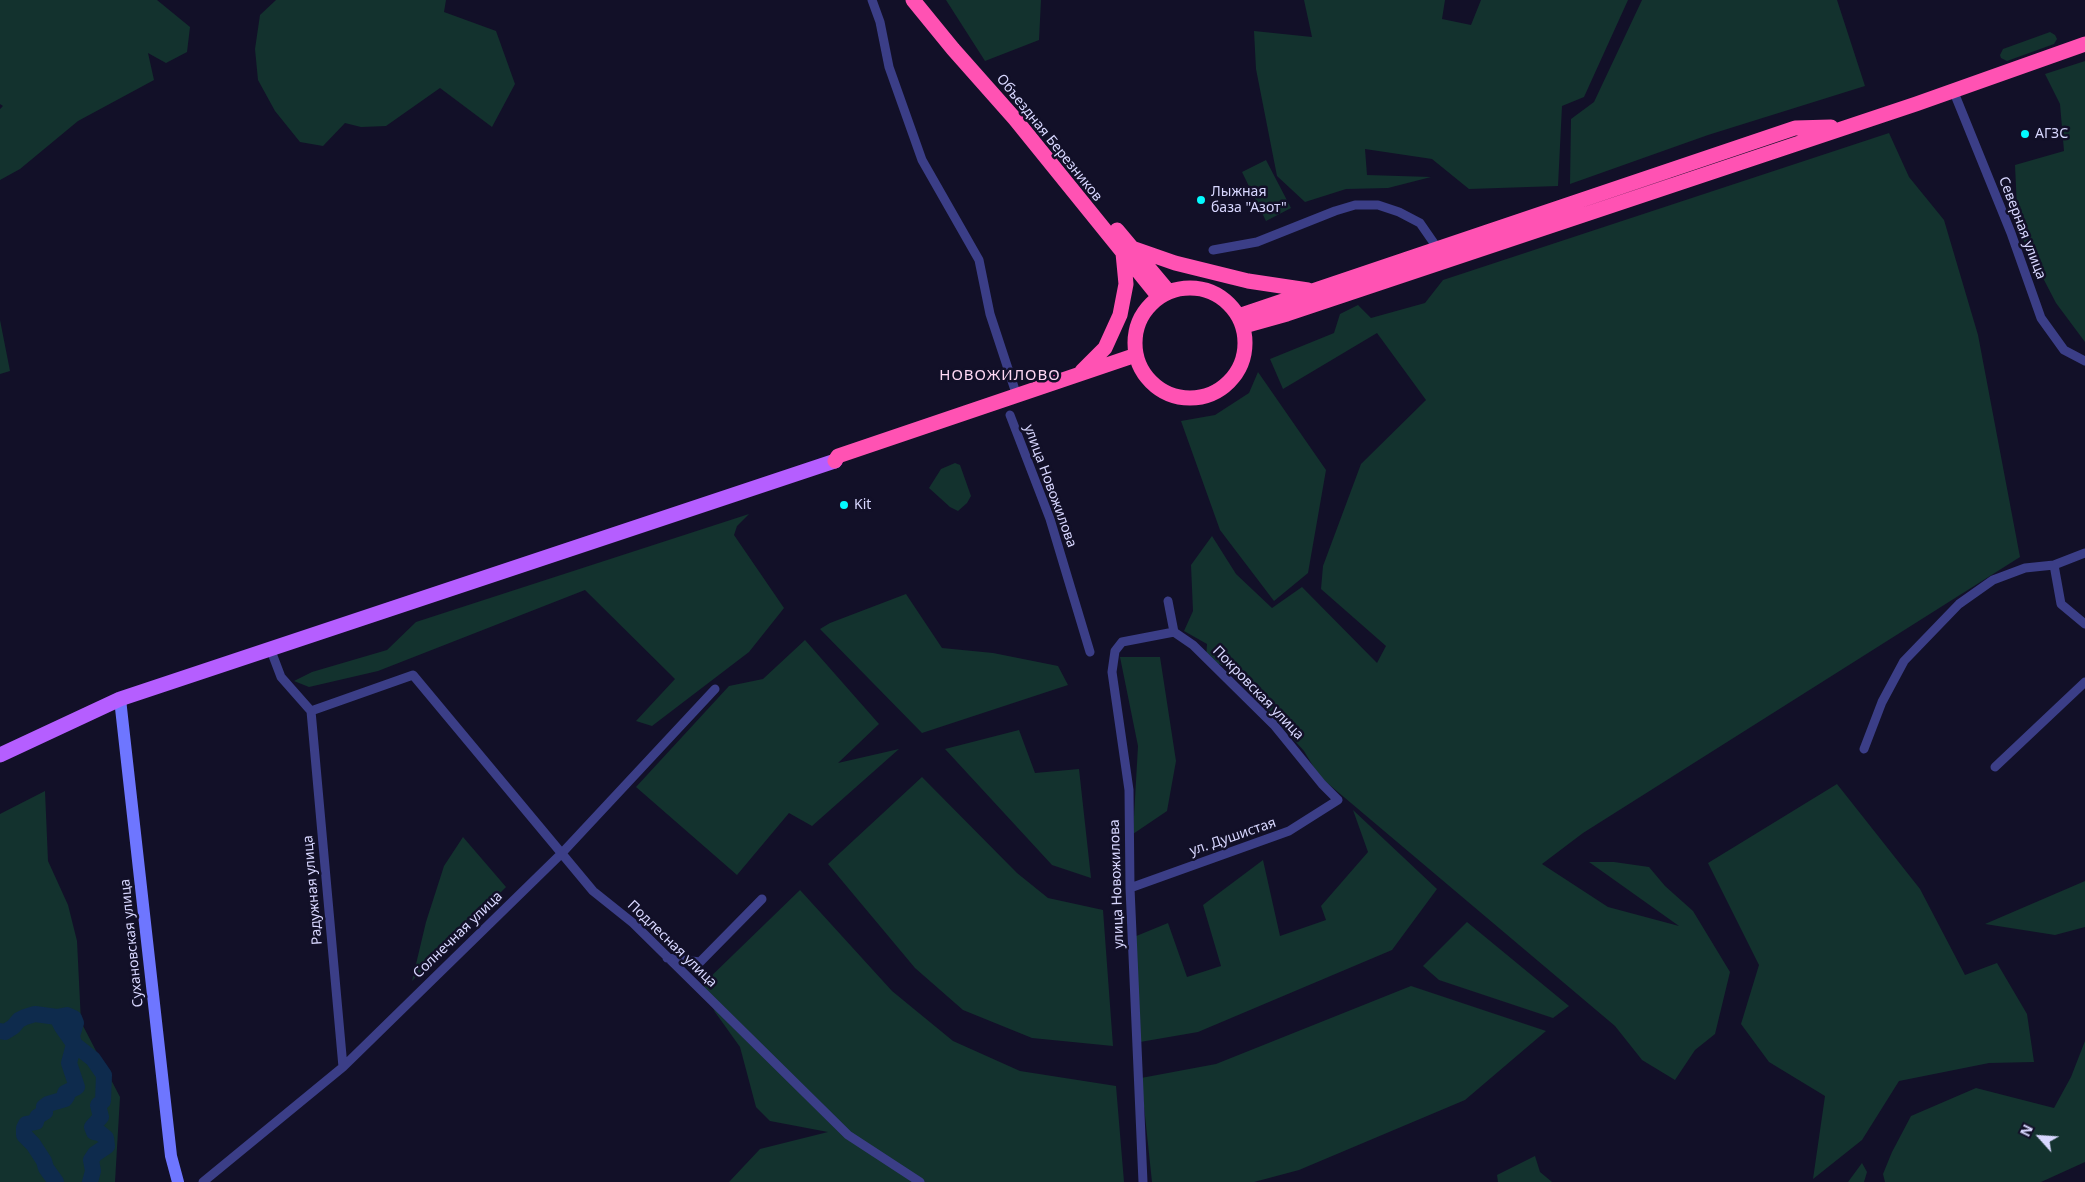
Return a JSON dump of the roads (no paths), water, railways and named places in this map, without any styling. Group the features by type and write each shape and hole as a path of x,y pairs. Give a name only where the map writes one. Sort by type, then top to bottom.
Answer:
{"highway":[{"name":"Объездная Березников","path":"913,0 952,49 1015,119 1127,250"},
{"name":"Объездная Березников","path":"921,0 1164,295"},
{"path":"1241,321 1287,314 1847,127 2085,44"},
{"path":"1241,321 1312,291 1796,128 1847,127"},
{"path":"1078,375 1106,348 1120,316 1126,284 1127,250 1248,281 1312,291"},
{"path":"1194,288 1211,292 1227,302 1241,321 1245,351 1239,369 1228,384 1205,397 1186,399 1169,395 1153,385 1137,359 1135,344 1137,326 1146,310 1164,295 1194,288"},
{"path":"835,462 838,456 1078,375 1137,359"},
{"path":"835,462 1137,359"}],"main road":[{"path":"0,755 120,699 835,462"}],"street":[{"path":"872,0 880,22 889,67 922,160 980,260 990,314 1015,390"},
{"name":"Северная улица","path":"1953,90 2011,233 2041,318 2064,350 2085,361"},
{"path":"1213,250 1257,242 1355,205 1378,204 1420,223 1438,249"},
{"name":"улица Новожилова","path":"1010,415 1050,519 1090,652"},
{"path":"1864,749 1882,702 1904,661 1960,604 1993,580 2025,568 2054,565 2085,553"},
{"path":"2054,565 2061,604 2085,624"},
{"path":"1168,601 1174,632"},
{"name":"улица Новожилова","path":"1143,1182 1130,888 1128,790 1112,672 1115,651 1122,642 1174,632"},
{"name":"Покровская улица","path":"1174,632 1193,645 1274,725 1322,784 1338,800"},
{"path":"270,648 281,677 311,711"},
{"name":"Подлесная улица","path":"311,711 413,675 593,891 633,923 848,1135 920,1182"},
{"path":"1995,767 2085,682"},
{"name":"Солнечная улица","path":"203,1182 343,1067 562,853 715,689"},
{"name":"Сухановская улица","path":"120,699 171,1156 178,1182"},
{"name":"Радужная улица","path":"311,711 343,1067"},
{"name":"ул. Душистая","path":"1130,888 1289,832 1338,800"},
{"path":"667,958 700,962 762,899"}],"waterway":[{"path":"0,1031 5,1032 19,1020 35,1014 57,1017 74,1044 93,1059 104,1075 103,1101 98,1105 101,1117 92,1127 94,1132 100,1133 106,1138 107,1146 95,1154 91,1160 93,1171 90,1182"},
{"path":"56,1182 33,1144 24,1135 24,1128 26,1124 36,1122 37,1117 45,1112 44,1107 65,1099 67,1096 65,1093 77,1087 69,1063 74,1044 72,1036 76,1023 74,1018 67,1015 57,1017"}],"place":[{"name":"АГЗС","path":"2025,134"},
{"name":"Лыжная база \"Азот\"","path":"1201,200"},
{"name":"Kit","path":"844,505"}],"district":[{"name":"НОВОЖИЛОВО","path":"1000,376"}]}
